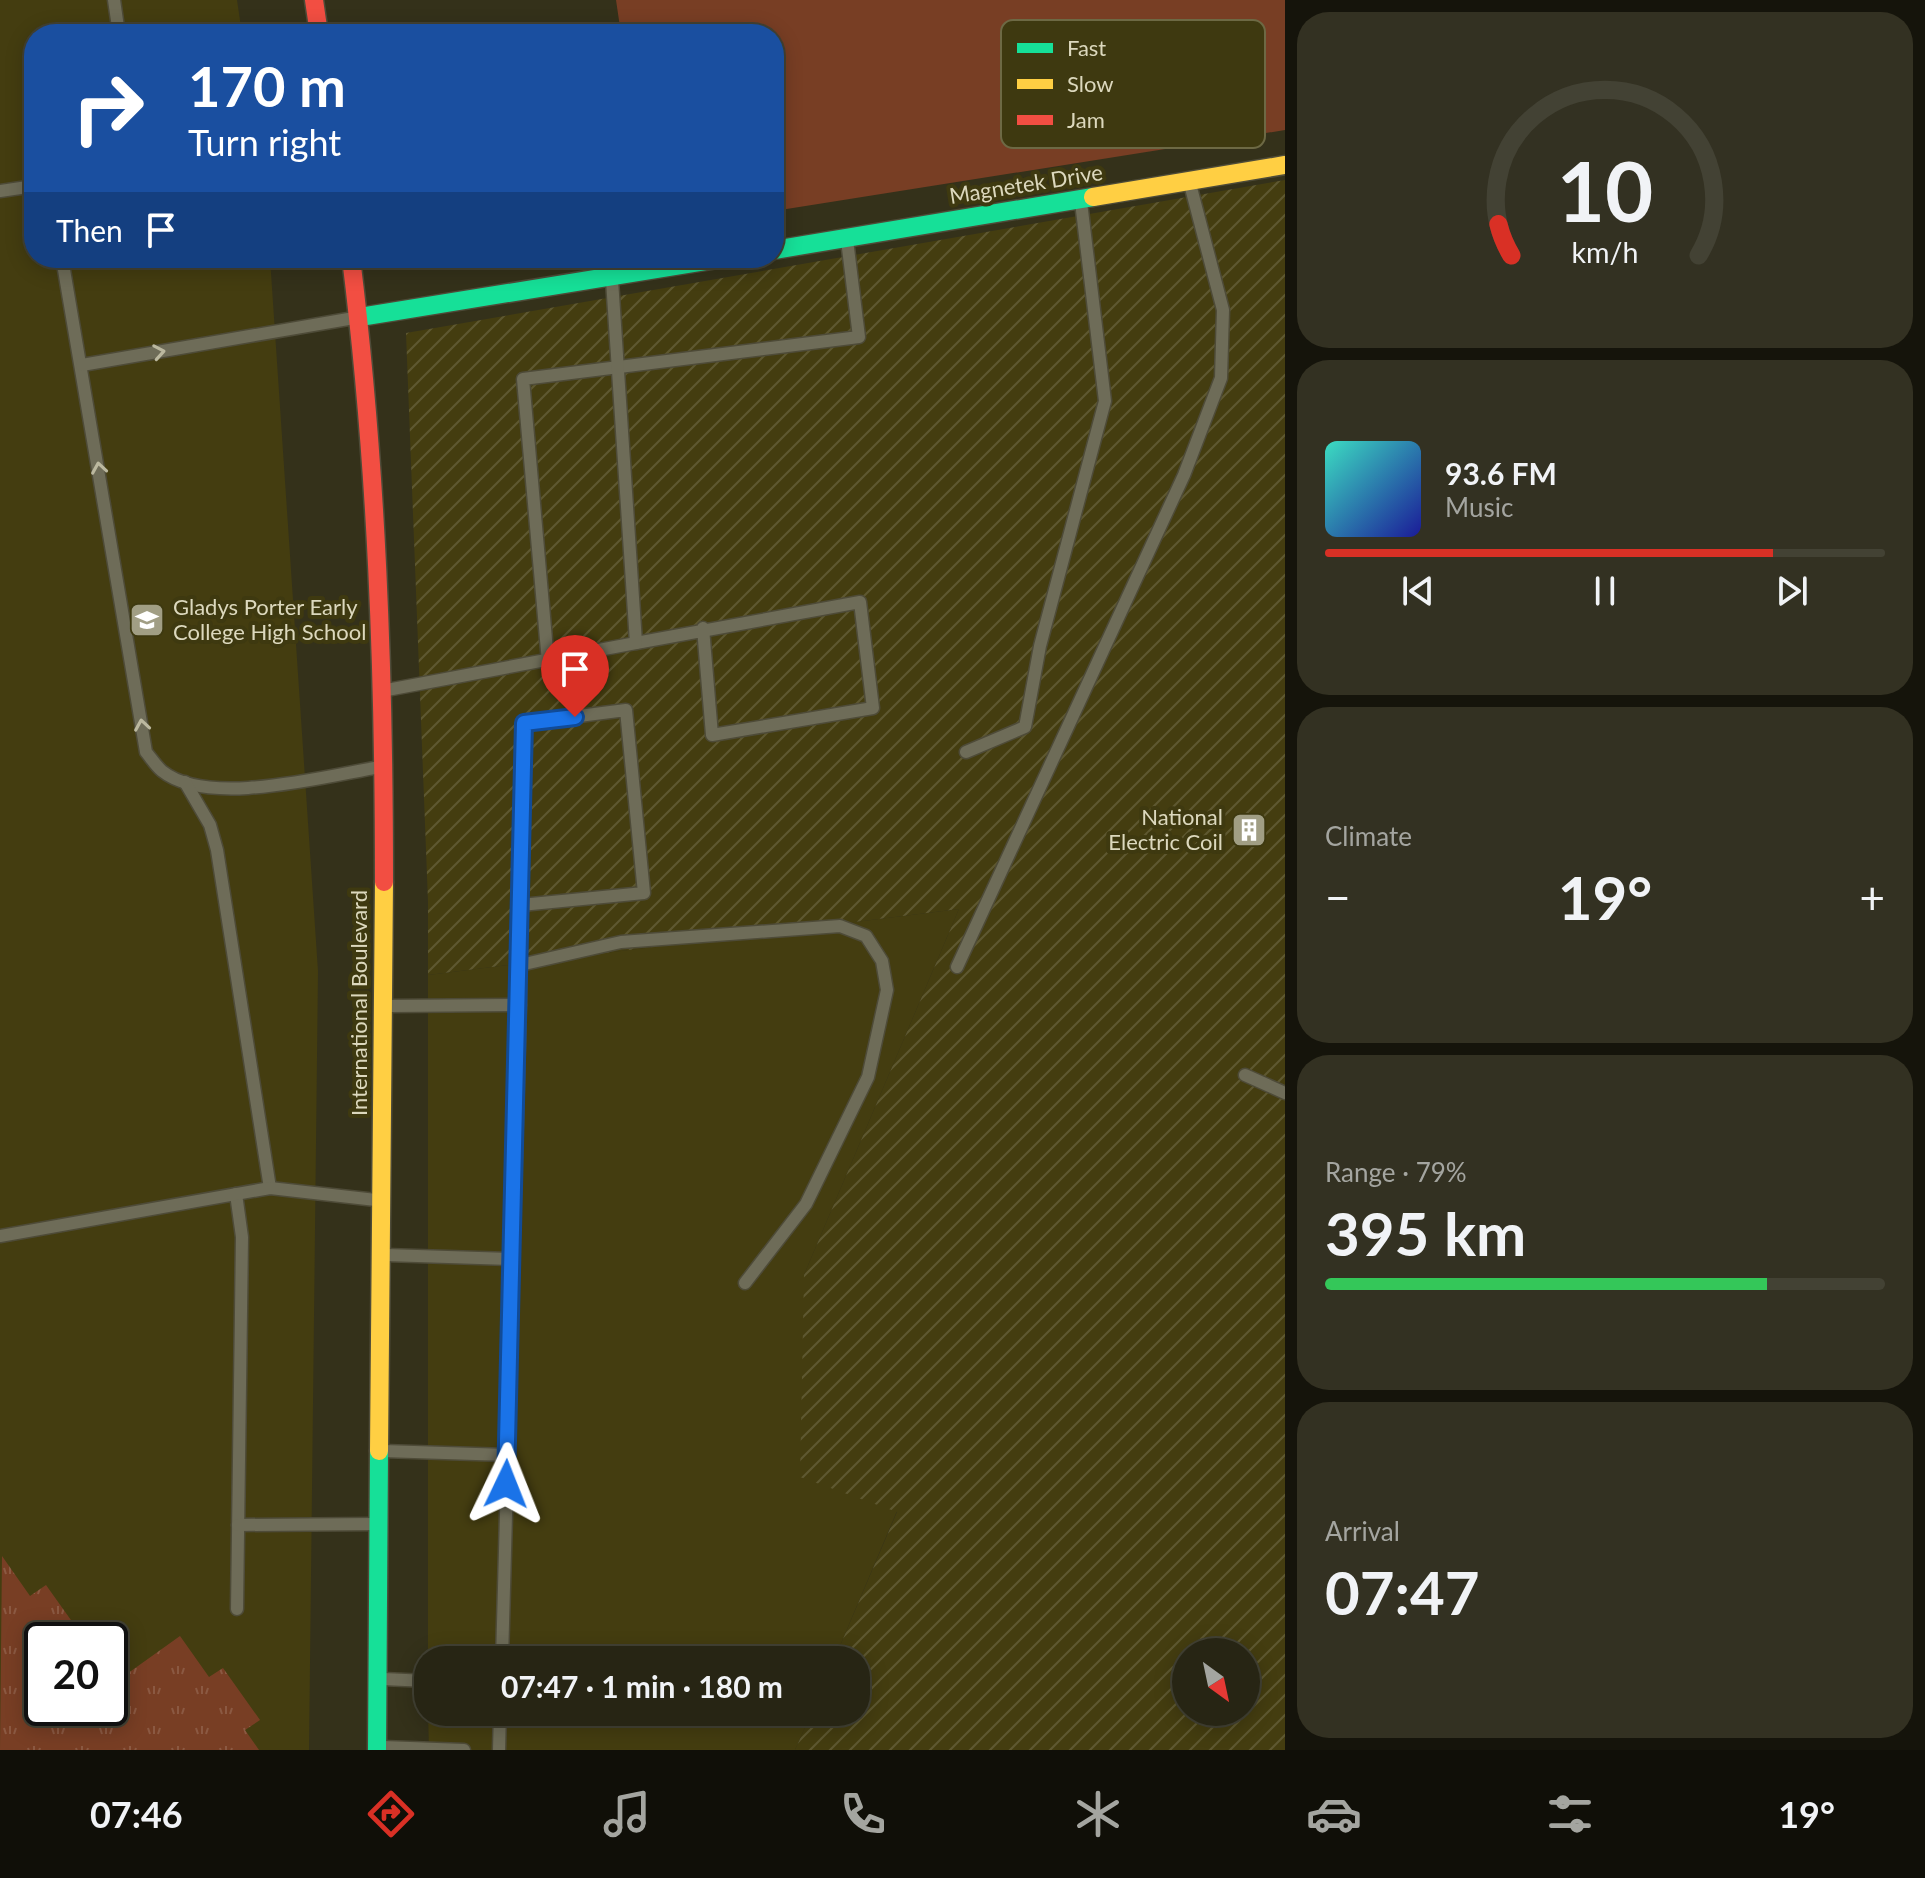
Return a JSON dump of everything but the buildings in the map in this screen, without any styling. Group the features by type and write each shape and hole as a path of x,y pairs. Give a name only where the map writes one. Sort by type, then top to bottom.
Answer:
{"main road":[{"path":"314,0 318,24"},
{"name":"Magnetek Drive","path":"784,248 1285,165"},
{"name":"International Boulevard","path":"353,268 360,317 380,589 383,767 377,1748"},
{"path":"360,317 662,268"}],"lane":[{"path":"114,0 118,24"},
{"path":"957,967 1184,475 1221,378 1223,310 1189,181"},
{"path":"0,191 24,187"},
{"path":"966,752 1025,727 1040,646 1105,401 1081,199"},
{"path":"548,662 523,379 616,370 859,337 847,238"},
{"path":"64,268 146,752 162,772 185,782 240,790 383,767"},
{"path":"612,276 636,643"},
{"path":"82,365 360,317"},
{"path":"381,691 548,662 703,628 860,602 873,708 712,735 703,628"},
{"path":"502,1646 520,1005 520,965 524,723 626,710 644,893 521,905"},
{"path":"185,782 210,825 217,850 270,1188"},
{"path":"520,965 621,942 840,926 866,936 882,961 887,990 868,1077 806,1204 745,1283"},
{"path":"383,1006 520,1005"},
{"path":"1245,1075 1285,1093"},
{"path":"0,1236 270,1188 381,1201"},
{"path":"236,1194 242,1237 237,1609"},
{"path":"379,1255 513,1259"},
{"path":"380,1451 507,1455"},
{"path":"238,1525 379,1524"},
{"path":"378,1679 414,1680"},
{"path":"499,1750 500,1726"},
{"path":"377,1748 464,1750"}],"shaded area":[{"name":"Gladys Porter Early College High School","path":"0,0 237,0 241,24 24,24 24,268 271,268 318,971 309,1750 0,1750"},
{"path":"1285,180 1285,1750 795,1750 806,1726 870,1726 870,1646 840,1646 897,1512 800,1477 804,1275 959,909 428,975 428,901 406,333"},
{"path":"959,909 804,1275 897,1511 840,1646 428,1646 428,975"},
{"path":"428,1726 806,1726 795,1750 429,1750"}],"green space":[{"path":"616,0 1285,0 1285,130 1265,133 1265,20 1001,20 1001,148 1171,148 784,209 784,24 620,24"},
{"path":"2,1556 30,1596 46,1585 72,1622 24,1622 24,1726 128,1726 128,1673 180,1636 209,1677 223,1668 260,1720 245,1730 259,1750 0,1750"}],"traffic: fast":[{"path":"784,248 1093,197"},
{"path":"360,317 662,268"},
{"path":"377,1750 379,1451"}],"traffic: slow":[{"path":"1093,197 1285,165"},
{"path":"379,1451 384,882"}],"traffic: jam":[{"path":"314,0 318,24"},
{"path":"352,268 373,492 384,882"}],"place":[{"name":"Gladys Porter Early College High School","path":"147,620"},
{"name":"National Electric Coil","path":"1249,830"}],"route":[{"path":"506,1484 520,1005 524,723 575,717"}]}
